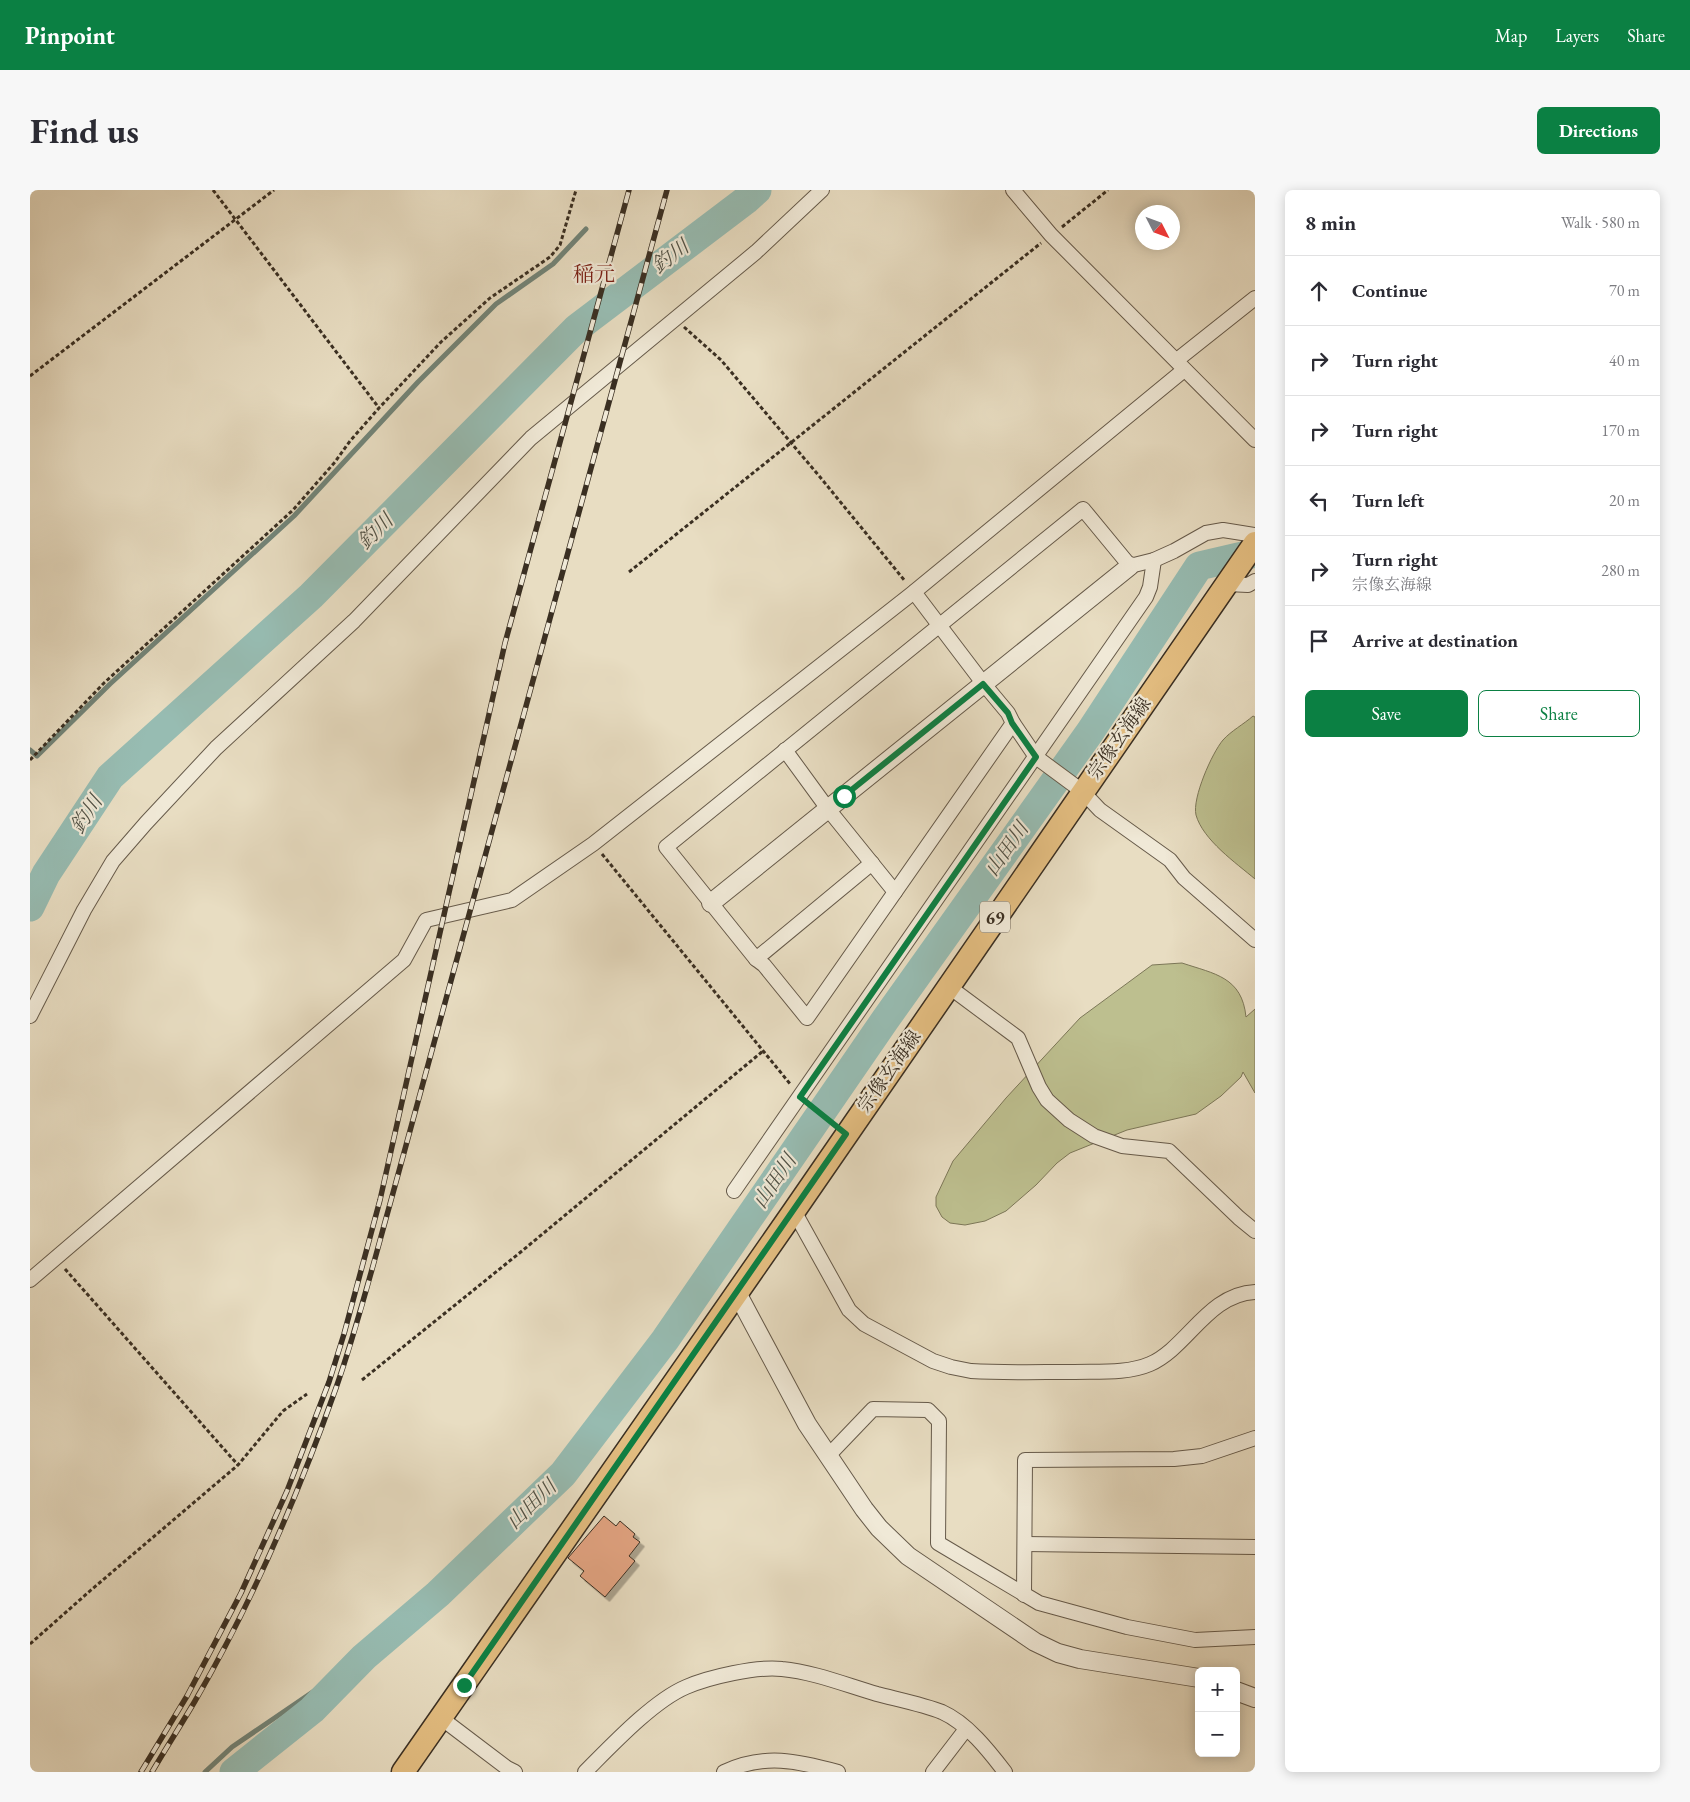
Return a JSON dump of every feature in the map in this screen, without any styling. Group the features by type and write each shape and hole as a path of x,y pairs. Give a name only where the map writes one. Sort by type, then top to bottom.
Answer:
{"main road":[{"name":"宗像玄海線","path":"403,1772 794,1211 1082,791 1255,543"}],"street":[{"path":"30,1016 84,910 113,862 146,823 216,748 354,621 531,438 756,252 822,190"},
{"path":"1013,190 1051,235 1255,440"},
{"path":"30,1280 404,960 426,920 512,900 594,844 914,592 1181,365 1255,298"},
{"path":"1012,723 807,1018 764,965 756,959 666,847 1083,509 1130,566"},
{"path":"711,904 1130,566 1154,560 1206,533 1223,530 1255,535"},
{"path":"734,1191 1146,597 1150,586 1154,560"},
{"path":"1227,584 1248,585 1255,581"},
{"path":"914,592 983,684 1008,713 1012,723 1036,757 1082,791 1100,810 1170,860 1184,878 1255,940"},
{"path":"785,750 828,808 895,892"},
{"path":"756,959 872,863"},
{"path":"948,986 1018,1038 1039,1087 1047,1100 1069,1120 1094,1136 1122,1146 1169,1151 1255,1231"},
{"path":"794,1211 849,1310 864,1324 932,1361 971,1372 1134,1369 1150,1364 1164,1356 1199,1321 1223,1303 1237,1296 1255,1292"},
{"path":"737,1293 807,1424 864,1509 892,1542 908,1556 1035,1642 1058,1653 1080,1659 1195,1677"},
{"path":"828,1456 873,1409 928,1410 939,1421 938,1543 1039,1603 1127,1627 1195,1640 1255,1637"},
{"path":"1024,1595 1025,1460 1174,1459 1202,1456 1255,1438"},
{"path":"1025,1544 1255,1548"},
{"path":"585,1772 603,1753 663,1700 684,1687 704,1680 750,1670 781,1668 943,1713 966,1729 984,1746 1005,1772"},
{"path":"1240,1692 1255,1698"},
{"path":"441,1718 515,1772"},
{"path":"932,1772 966,1729"},
{"path":"724,1772 755,1762 773,1760 792,1760 838,1772"}],"path":[{"path":"213,190 379,408"},
{"path":"30,376 274,190"},
{"path":"30,758 104,683 293,510 379,408 441,342 490,298 550,257 560,245 576,190"},
{"path":"628,572 1108,190"},
{"path":"675,319 720,360 820,477 914,592"},
{"path":"594,844 800,1097 846,1134"},
{"path":"362,1380 763,1051"},
{"path":"56,1259 238,1465"},
{"path":"30,1644 238,1465 283,1411 306,1394"}],"green space":[{"path":"1253,716 1255,717 1255,879 1213,842 1196,815 1200,787 1219,746 1226,737"},
{"path":"1182,963 1216,974 1233,985 1239,993 1246,1017 1255,1009 1255,1093 1243,1072 1241,1077 1221,1096 1196,1114 1127,1130 1070,1153 1006,1211 985,1221 965,1225 950,1223 942,1217 936,1206 936,1197 953,1161 1006,1098 1080,1018 1152,965"}],"building":[{"path":"604,1516 616,1526 620,1521 635,1534 633,1537 640,1542 629,1556 635,1561 605,1597 580,1576 584,1571 568,1558"}],"waterway":[{"name":"釣川","path":"30,907 46,874 110,777 311,596 577,328 757,190"},
{"path":"30,750 37,756 110,684 294,516 418,382 496,304 553,264 586,229"},
{"name":"山田川","path":"234,1772 312,1710 364,1657 438,1594 563,1474 665,1340 885,1020 1090,732 1199,566 1255,553"},
{"path":"205,1772 232,1747 364,1657"}],"railway":[{"path":"141,1772 187,1696 241,1593 287,1491 329,1382 344,1334 380,1200 505,643 629,190"},
{"path":"152,1772 216,1664 255,1587 290,1508 344,1365 371,1273 667,190"}],"district":[{"name":"稲元","path":"594,273"}],"route":[{"path":"464,1685 846,1134 800,1097 1036,757 1012,723 1008,713 983,684 844,796"}]}
